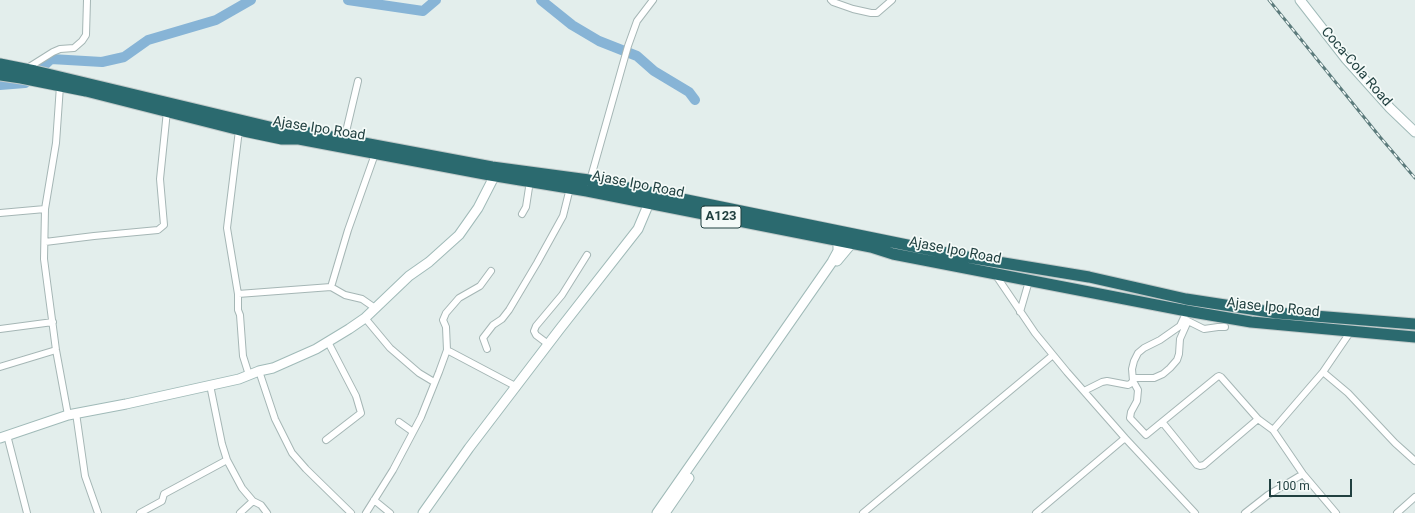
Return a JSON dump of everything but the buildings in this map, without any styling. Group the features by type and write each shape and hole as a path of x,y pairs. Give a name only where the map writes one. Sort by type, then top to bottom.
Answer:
{"highway":[{"name":"Ajase Ipo Road","path":"0,64 60,86 167,111 310,133 494,171 530,181 570,188 588,185 649,203 871,247 893,254 1029,281 1186,317 1415,337"},
{"name":"Ajase Ipo Road","path":"0,75 49,74 194,114 239,130 282,139 298,139 375,154 588,185 961,256 1089,277 1186,299 1261,311 1415,324"},
{"path":"1259,323 1261,311"}],"street":[{"path":"28,74 53,52 60,49 74,48 86,36 87,0"},
{"path":"588,185 628,46 637,21 653,0"},
{"path":"832,0 833,2 853,9 871,13 877,12 892,0"},
{"name":"Coca-Cola Road","path":"1300,0 1346,59 1390,108 1415,132"},
{"path":"344,140 358,81"},
{"path":"60,86 56,143 45,209 44,259 56,350 72,414 85,476 98,513"},
{"path":"45,242 158,230 164,225 160,179 167,111"},
{"path":"239,130 227,228 238,294 238,310 240,315 243,356 249,375"},
{"path":"331,287 348,230 375,154"},
{"path":"27,513 4,436 72,414 126,404 239,379 259,371 273,368 316,349 365,318 409,276 429,262 464,219 494,171"},
{"path":"522,214 529,199 530,181"},
{"path":"487,349 484,338 493,325 502,319 509,310 537,263 562,216 570,188"},
{"path":"423,513 469,448 638,229 649,203"},
{"path":"0,213 45,209"},
{"path":"657,513 832,262 838,252 838,240"},
{"path":"665,513 837,261 852,244"},
{"path":"548,344 536,335 534,331 536,326 562,295 586,255"},
{"path":"366,513 421,418 434,382 448,350 446,327 443,320 446,313 459,298 480,286 491,271"},
{"path":"995,274 1020,312 1053,356 1125,438 1195,513"},
{"path":"1020,312 1029,281"},
{"path":"238,294 331,287 345,295 362,299 375,308"},
{"path":"1186,317 1204,329 1225,327"},
{"path":"1186,317 1176,330 1138,353 1132,369 1133,380 1138,390 1137,401 1131,412 1130,418 1146,435 1163,423 1219,376 1258,420 1273,430 1303,474 1336,513"},
{"path":"1084,391 1102,382 1114,382 1128,386 1133,380 1154,378 1163,374 1177,360 1180,339 1186,317"},
{"path":"365,318 390,348 419,373 434,382"},
{"path":"0,329 53,322"},
{"path":"1273,430 1323,372 1351,331"},
{"path":"326,440 361,413 356,396 328,342"},
{"path":"0,367 56,350"},
{"path":"448,350 517,387"},
{"path":"863,513 1053,356"},
{"path":"259,371 275,419 292,453 306,469 351,513"},
{"path":"1323,372 1348,393 1395,443 1415,461"},
{"path":"210,385 222,444 227,460 242,488 253,501 261,506 267,513"},
{"path":"1163,423 1197,465 1200,466 1204,465 1258,420"},
{"path":"399,422 413,432"},
{"path":"1036,513 1125,438"},
{"path":"140,513 162,501 164,494 227,460"},
{"path":"1246,513 1268,495 1303,474"},
{"path":"1398,513 1415,497"},
{"path":"374,500 390,513"},
{"path":"240,513 253,501"}],"waterway":[{"path":"0,85 25,83 51,59 102,62 124,57 148,40 216,20 251,0"},
{"path":"348,0 423,11 436,0"},
{"path":"541,0 572,25 599,41 637,56 654,71 689,92 695,100"}],"railway":[{"path":"1269,0 1415,178"}]}
